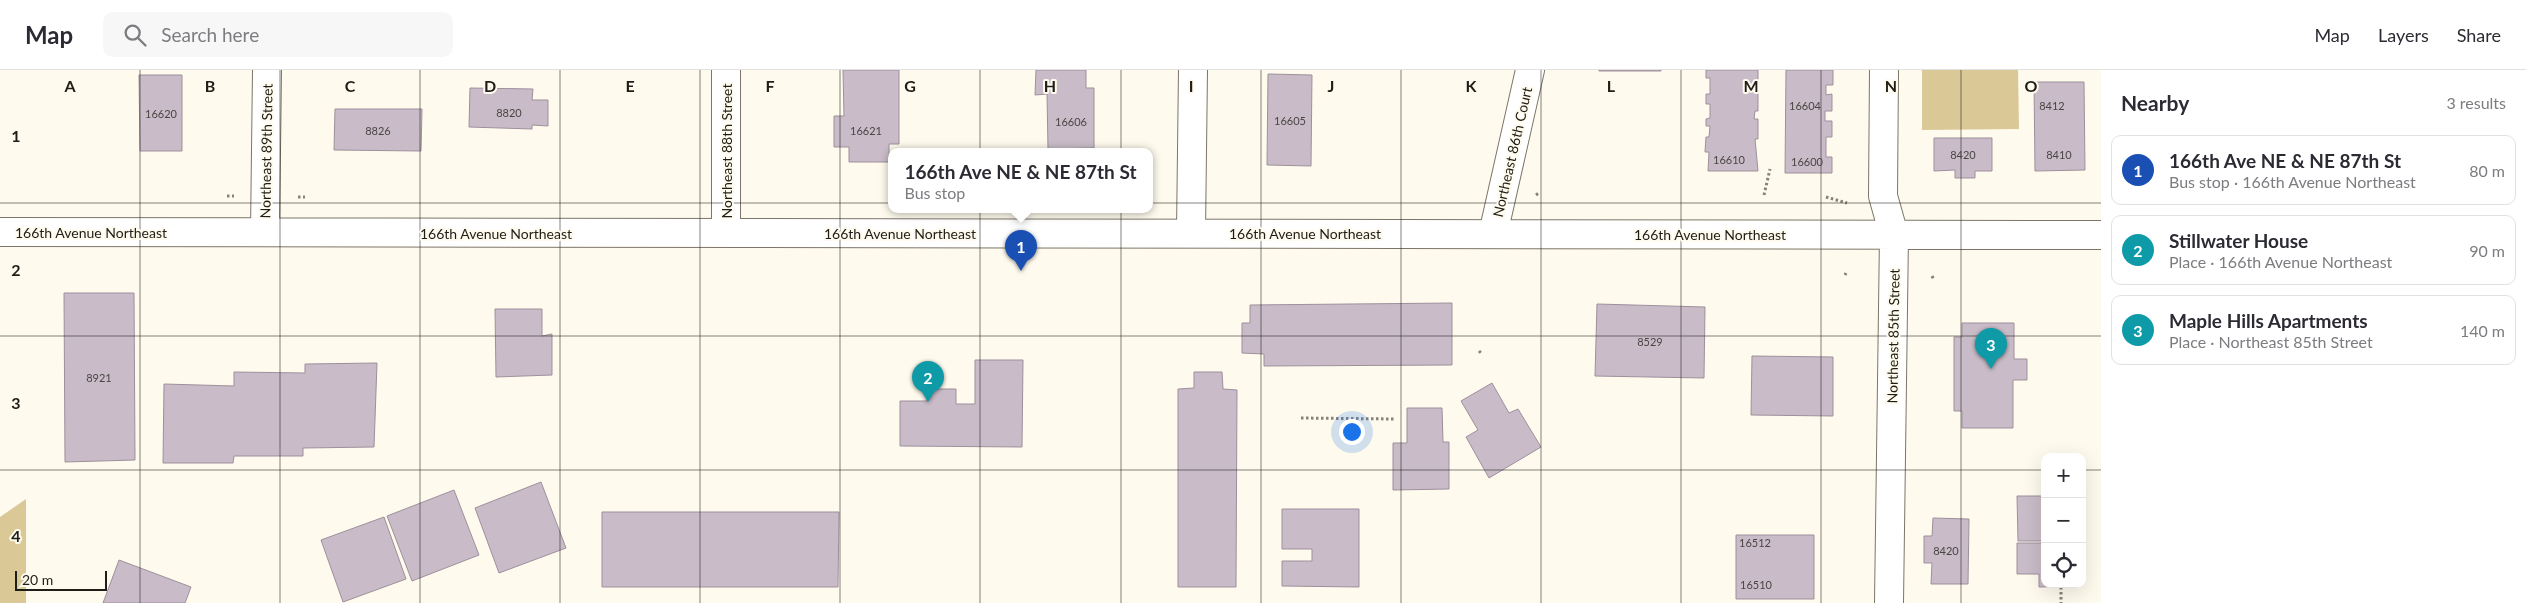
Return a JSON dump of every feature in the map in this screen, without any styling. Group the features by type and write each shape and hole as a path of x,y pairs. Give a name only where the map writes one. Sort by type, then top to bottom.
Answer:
{"street":[{"name":"Northeast 89th Street","path":"265,232 267,70"},
{"name":"Northeast 88th Street","path":"726,70 726,232"},
{"path":"1191,232 1193,70"},
{"name":"Northeast 86th Court","path":"1493,234 1530,70"},
{"name":"Northeast 85th Street","path":"1884,70 1883,196 1894,235 1889,603"},
{"name":"166th Avenue Northeast","path":"0,232 429,234 726,232 2101,234"}],"path":[{"path":"1764,195 1770,169"},
{"path":"227,196 234,196"},
{"path":"298,197 305,197"},
{"path":"1826,197 1852,202"},
{"path":"1301,418 1394,419"},
{"path":"2061,588 2061,603"}],"shaded area":[{"path":"1922,70 2018,70 2019,129 1922,130"},
{"path":"26,499 26,603 0,603 0,517"}],"building":[{"path":"843,70 899,70 899,144 889,144 888,162 849,162 849,147 834,147 834,116 844,116"},
{"path":"1036,70 1086,70 1086,88 1094,88 1094,148 1048,148 1047,94 1035,95"},
{"path":"1661,70 1661,71 1599,71"},
{"path":"1706,70 1758,70 1758,83 1755,83 1755,93 1758,92 1758,111 1755,111 1754,119 1758,119 1758,139 1755,139 1758,171 1708,171 1709,152 1705,152 1706,137 1709,137 1710,126 1706,126 1706,119 1710,118 1710,104 1706,104 1706,94 1710,94 1710,78 1706,78"},
{"path":"1786,70 1833,70 1833,85 1826,85 1826,95 1832,94 1832,111 1825,111 1825,121 1832,121 1832,137 1826,137 1826,157 1832,157 1832,173 1785,173"},
{"path":"1268,74 1312,75 1311,166 1267,165"},
{"path":"139,75 182,75 182,151 140,151"},
{"path":"2034,82 2084,82 2085,170 2035,171"},
{"path":"470,88 533,89 532,100 548,100 548,126 532,125 532,129 469,127"},
{"path":"335,109 422,109 421,151 334,150"},
{"path":"1934,138 1992,138 1992,171 1975,171 1975,178 1955,178 1955,170 1934,171"},
{"path":"64,293 134,293 135,460 65,462"},
{"path":"1452,303 1452,365 1264,366 1264,354 1242,353 1242,323 1250,323 1250,305"},
{"path":"1597,304 1705,307 1704,378 1595,376"},
{"path":"495,309 542,309 542,336 552,334 552,375 496,377"},
{"path":"1962,323 2014,323 2014,359 2027,359 2027,380 2013,380 2013,428 1962,428 1962,411 1954,411 1954,337 1962,337"},
{"path":"1752,356 1833,357 1833,416 1751,415"},
{"path":"975,360 1023,360 1022,447 900,446 900,401 927,401 927,389 956,389 956,404 975,404"},
{"path":"377,363 374,447 303,448 303,456 234,456 233,463 163,463 164,384 234,386 234,372 305,373 305,364"},
{"path":"1194,372 1222,372 1223,389 1237,390 1236,587 1178,587 1178,389 1194,388"},
{"path":"1492,383 1509,413 1518,409 1541,447 1489,478 1466,437 1478,430 1461,401"},
{"path":"1407,408 1442,408 1443,442 1449,442 1449,489 1393,490 1393,443 1407,443"},
{"path":"541,482 566,548 499,573 475,508"},
{"path":"454,490 479,555 412,581 387,516"},
{"path":"2017,496 2041,496 2041,541 2018,541"},
{"path":"1282,509 1359,509 1359,587 1282,586 1282,561 1312,561 1312,549 1282,549"},
{"path":"602,512 839,512 838,587 602,587"},
{"path":"384,517 406,579 343,602 321,540"},
{"path":"1933,518 1969,519 1968,584 1931,584 1932,563 1924,563 1924,536 1932,536"},
{"path":"1736,535 1814,535 1814,599 1736,599"},
{"path":"2017,543 2041,543 2041,587 2039,587 2039,574 2017,574"},
{"path":"119,560 191,587 185,603 103,603"}],"place":[{"name":"166th Ave NE & NE 87th St","path":"1021,271"},
{"name":"Maple Hills Apartments","path":"1991,369"},
{"name":"Stillwater House","path":"928,402"}]}
